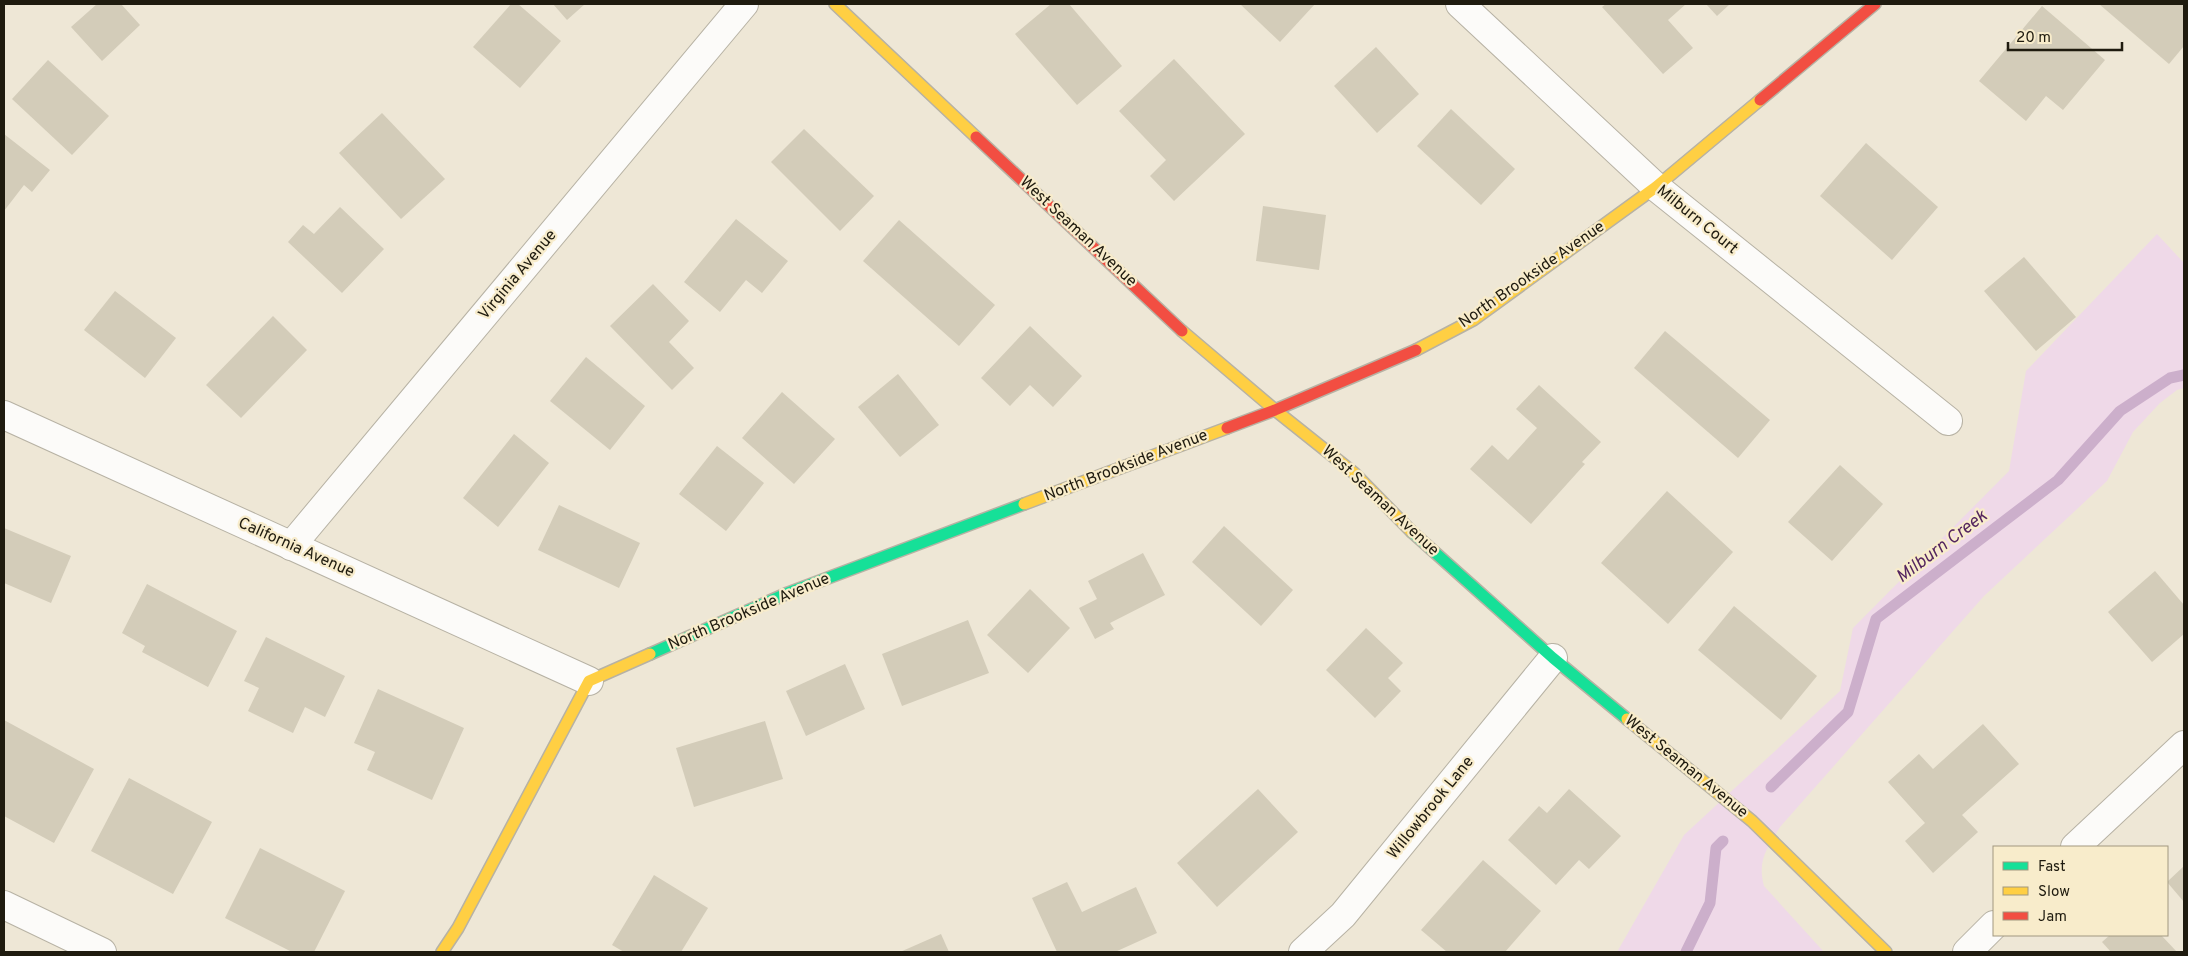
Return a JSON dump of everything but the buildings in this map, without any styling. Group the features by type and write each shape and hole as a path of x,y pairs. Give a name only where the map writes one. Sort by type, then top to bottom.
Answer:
{"main road":[{"name":"West Seaman Avenue","path":"835,4 1181,330 1275,410 1354,473 1397,518 1553,658 1752,821 1886,952"},
{"name":"North Brookside Avenue","path":"589,681 788,593 1275,410 1410,353 1473,320 1656,187 1875,4"},
{"path":"442,952 458,928 589,681"}],"street":[{"name":"Virginia Avenue","path":"291,546 744,4"},
{"name":"Milburn Court","path":"1460,4 1656,187 1948,421"},
{"name":"California Avenue","path":"4,415 589,681"},
{"name":"Willowbrook Lane","path":"1303,952 1342,915 1553,658"},
{"path":"2076,846 2184,745"},
{"path":"4,905 102,952"},
{"path":"1967,952 1993,927"}],"shaded area":[{"path":"2157,234 2184,263 2184,388 2177,390 2160,403 2133,432 2107,481 1984,596 1780,827 1767,848 1762,869 1764,886 1824,952 1617,952 1684,835 1840,691 1853,628 2009,471 2026,371"}],"waterway":[{"name":"Milburn Creek","path":"1771,787 1848,712 1876,619 2058,480 2120,411 2170,378 2184,375"},
{"name":"Milburn Creek","path":"1686,952 1710,903 1716,848 1723,841"}],"traffic: fast":[{"path":"650,654 788,593 1024,504"},
{"path":"1412,532 1553,658 1627,719"}],"traffic: slow":[{"path":"835,4 976,137"},
{"path":"1416,350 1473,320 1656,187 1760,100"},
{"path":"1182,331 1275,410 1354,473 1412,532"},
{"path":"1024,504 1227,428"},
{"path":"442,952 458,928 589,681 650,654"},
{"path":"1627,719 1752,821 1886,952"}],"traffic: jam":[{"path":"1760,100 1875,4"},
{"path":"976,137 1182,331"},
{"path":"1227,428 1275,410 1416,350"}]}
